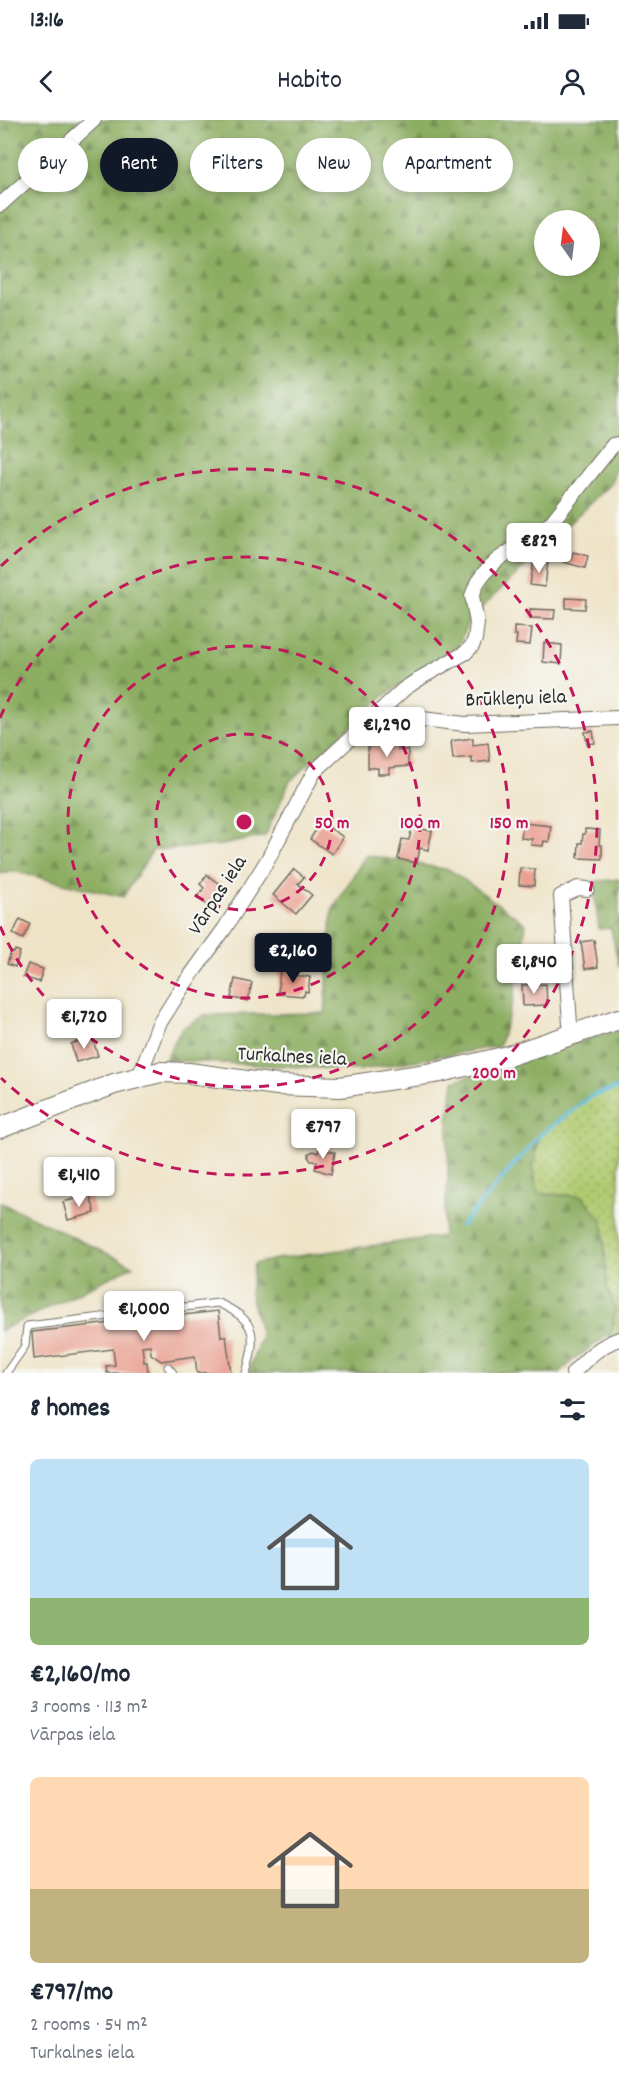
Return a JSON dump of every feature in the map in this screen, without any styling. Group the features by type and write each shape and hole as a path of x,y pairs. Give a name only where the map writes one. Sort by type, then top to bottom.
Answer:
{"main road":[{"name":"Turkalnes iela","path":"0,1128 114,1084 160,1072 189,1073 277,1085 340,1087 440,1072 508,1056 619,1019"}],"street":[{"path":"0,205 94,120"},
{"name":"Vārpas iela","path":"143,1075 142,1069 159,1024 225,928 280,840 314,772 404,689 459,657 472,646 477,623 472,596 484,573 496,560 550,524 613,446 619,444"},
{"name":"Brūkleņu iela","path":"379,714 387,713 465,724 619,718"},
{"path":"573,1033 570,1024 561,896 578,888 587,889"},
{"path":"573,1373 592,1353 609,1342 619,1340"}],"lane":[{"path":"6,1373 25,1346 27,1326 218,1304 238,1312 251,1328 254,1347 246,1373"}],"green space":[{"path":"0,120 619,120 619,457 611,483 469,620 458,647 385,695 290,781 265,836 222,845 153,850 123,897 12,871 0,874"},
{"path":"366,855 450,870 526,924 513,1001 499,1046 360,1070 165,1060 182,1028 205,1015 325,1013 332,910"},
{"path":"619,879 619,966 611,928 599,929 593,882"},
{"path":"619,1030 619,1088 591,1096 539,1136 533,1167 538,1194 582,1196 603,1221 607,1287 615,1308 612,1332 572,1361 560,1373 248,1373 261,1336 250,1294 254,1264 443,1236 448,1177 448,1121 454,1081"},
{"path":"619,1088 619,1339 609,1342 615,1308 607,1287 603,1221 581,1196 538,1194 533,1167 539,1136 591,1096"},
{"path":"0,1202 133,1266 0,1331"}],"building":[{"path":"573,552 588,556 585,568 563,562 565,555 572,557"},
{"path":"534,560 548,562 545,587 530,585"},
{"path":"566,598 586,599 585,609 566,608"},
{"path":"530,609 555,610 554,619 530,618"},
{"path":"514,627 532,628 530,645 516,644 517,635 514,635"},
{"path":"544,643 562,645 561,664 543,662"},
{"path":"593,731 595,743 587,744 585,732"},
{"path":"473,738 473,745 488,743 490,761 472,763 472,757 453,759 451,741"},
{"path":"398,746 398,750 408,750 408,766 389,768 389,774 378,774 378,768 368,768 368,747"},
{"path":"321,822 343,837 332,854 310,839"},
{"path":"523,823 551,826 549,842 544,841 543,846 531,845 532,839 521,838"},
{"path":"412,827 432,831 428,850 420,848 417,863 398,859 402,839 409,840"},
{"path":"585,829 600,830 599,845 602,845 602,859 578,858 579,843 582,843"},
{"path":"520,868 535,869 534,886 519,885"},
{"path":"294,869 304,877 298,884 312,895 296,914 273,895"},
{"path":"207,875 225,888 210,907 197,897 204,888 200,884"},
{"path":"20,919 30,924 23,939 13,934"},
{"path":"594,940 598,967 585,969 581,942"},
{"path":"15,950 20,952 15,967 7,964 11,952 14,953"},
{"path":"28,964 43,969 39,982 23,977"},
{"path":"280,968 290,969 290,975 310,977 308,992 305,991 304,996 278,994"},
{"path":"235,979 252,983 248,1001 231,998"},
{"path":"546,984 547,1005 523,1006 522,985"},
{"path":"92,1037 98,1056 76,1062 71,1044"},
{"path":"319,1149 335,1152 331,1174 315,1169 317,1161 311,1161 309,1158 309,1153 314,1151 318,1153"},
{"path":"90,1195 95,1213 68,1220 63,1202"},
{"path":"218,1311 221,1337 226,1336 231,1373 197,1373 195,1356 161,1361 151,1354 150,1345 142,1346 148,1373 107,1373 106,1366 115,1365 113,1349 34,1359 32,1332"}],"waterway":[{"path":"461,1226 539,1136 591,1096 619,1088"}]}
